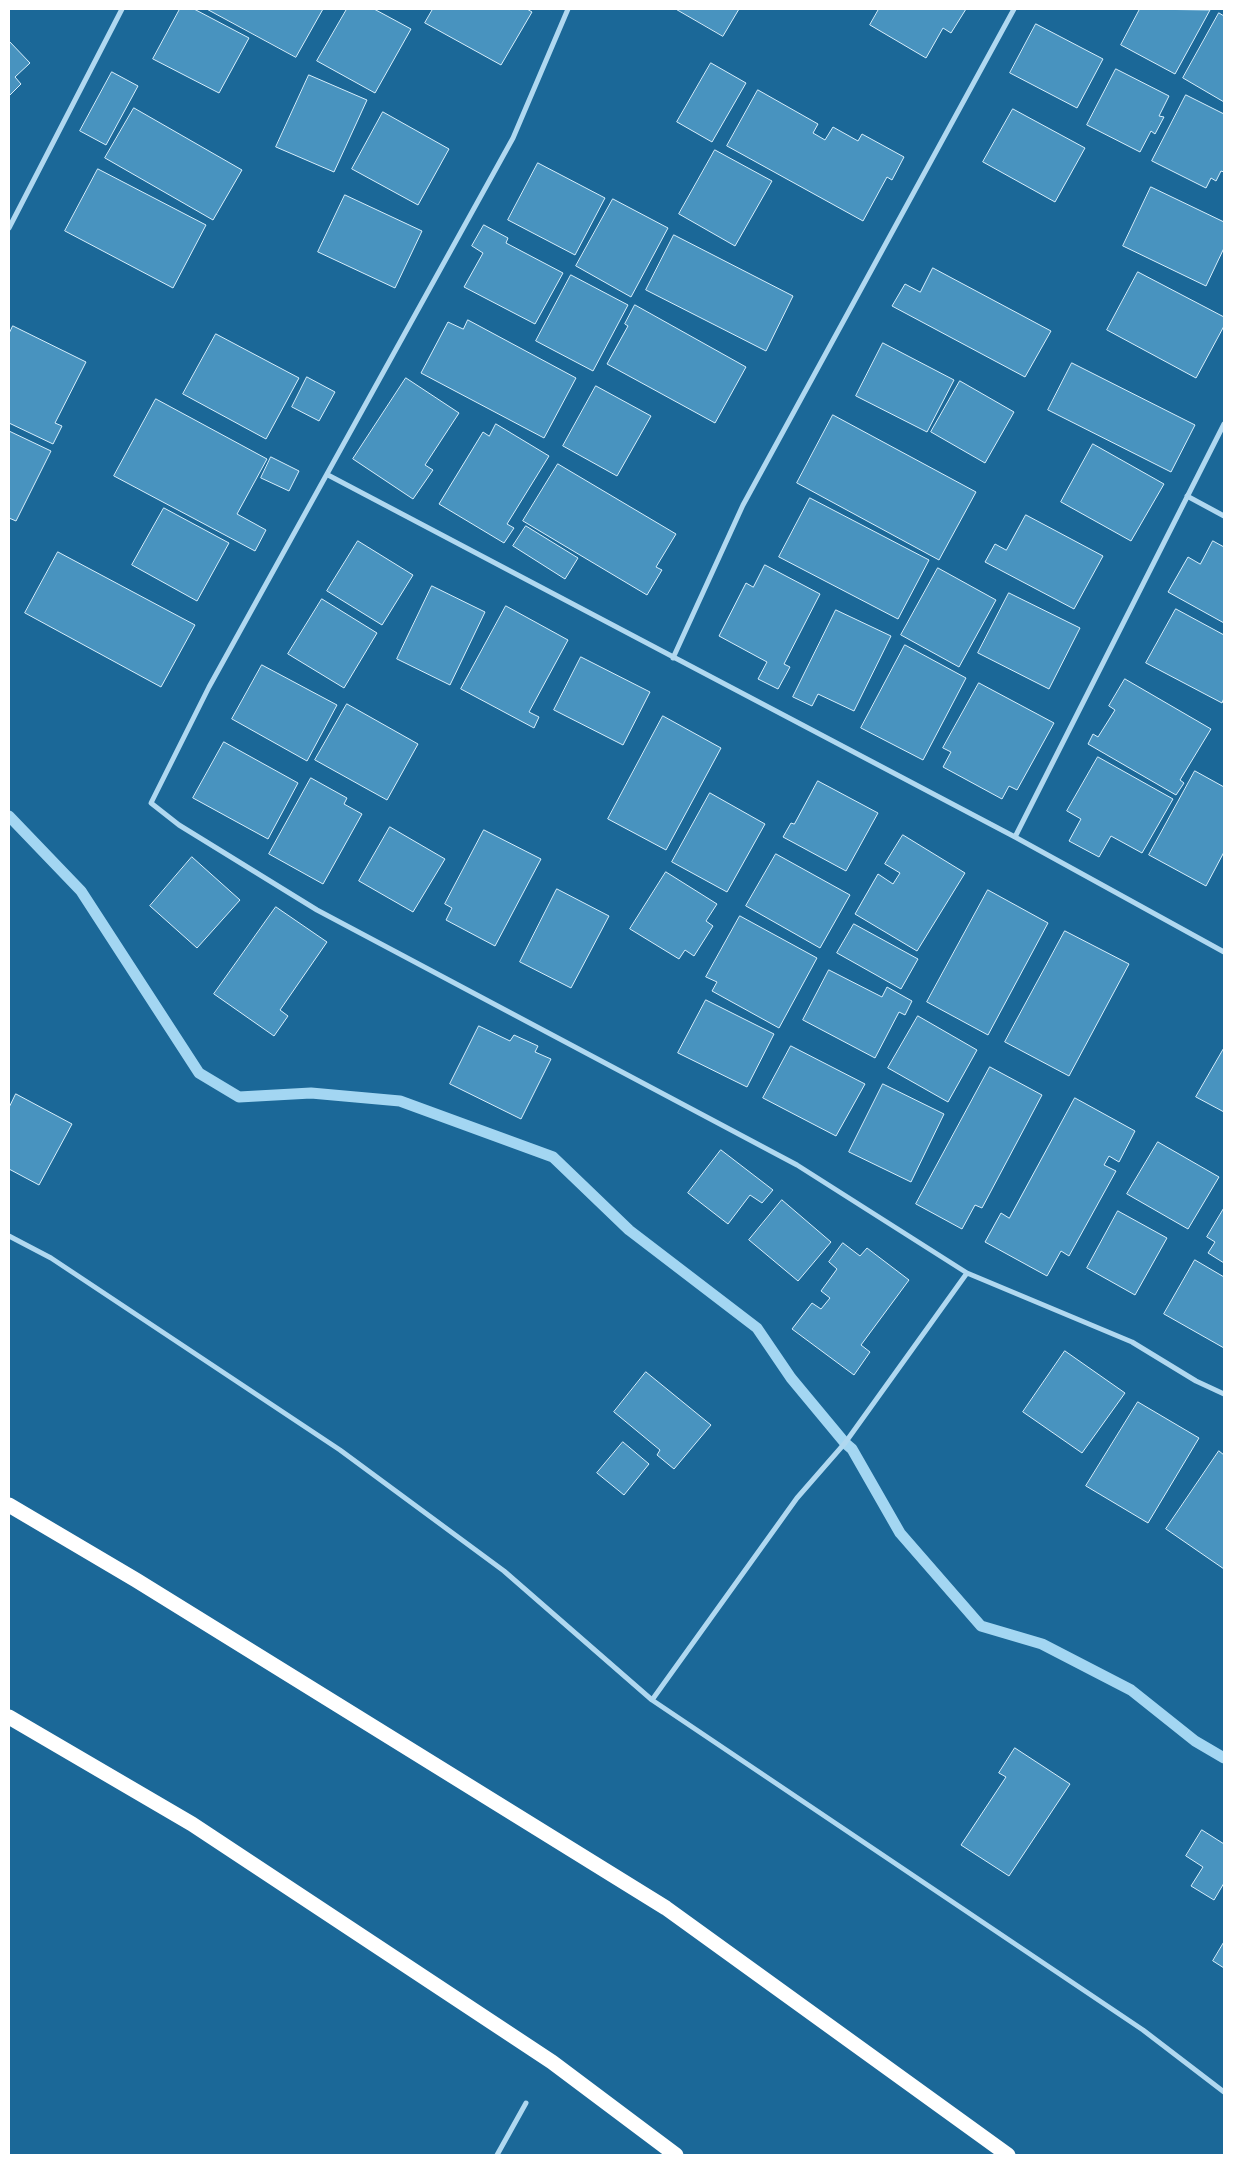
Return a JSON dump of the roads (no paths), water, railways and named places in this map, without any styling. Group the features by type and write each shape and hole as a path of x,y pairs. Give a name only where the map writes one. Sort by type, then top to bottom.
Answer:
{"highway":[{"path":"9,1505 145,1585 666,1908 1008,2155"},
{"path":"9,1717 208,1835 552,2062 676,2155"}],"street":[{"path":"9,228 122,9"},
{"path":"568,9 513,138 209,687 151,803 178,825 317,910 797,1165 967,1273 1132,1342 1196,1381 1224,1394"},
{"path":"673,658 743,505 1014,9"},
{"path":"1015,838 1224,424"},
{"path":"328,475 1015,838 1224,952"},
{"path":"1187,496 1224,516"},
{"path":"9,1236 51,1258 340,1450 504,1571 652,1700 1143,2030 1224,2092"},
{"path":"652,1700 796,1498 845,1443 967,1273"},
{"path":"496,2155 526,2103"}],"waterway":[{"path":"9,816 81,891 199,1073 239,1097 311,1093 400,1101 553,1157 629,1230 757,1328 791,1378 852,1449 900,1533 981,1626 1042,1644 1131,1690 1195,1741 1224,1758"}]}
